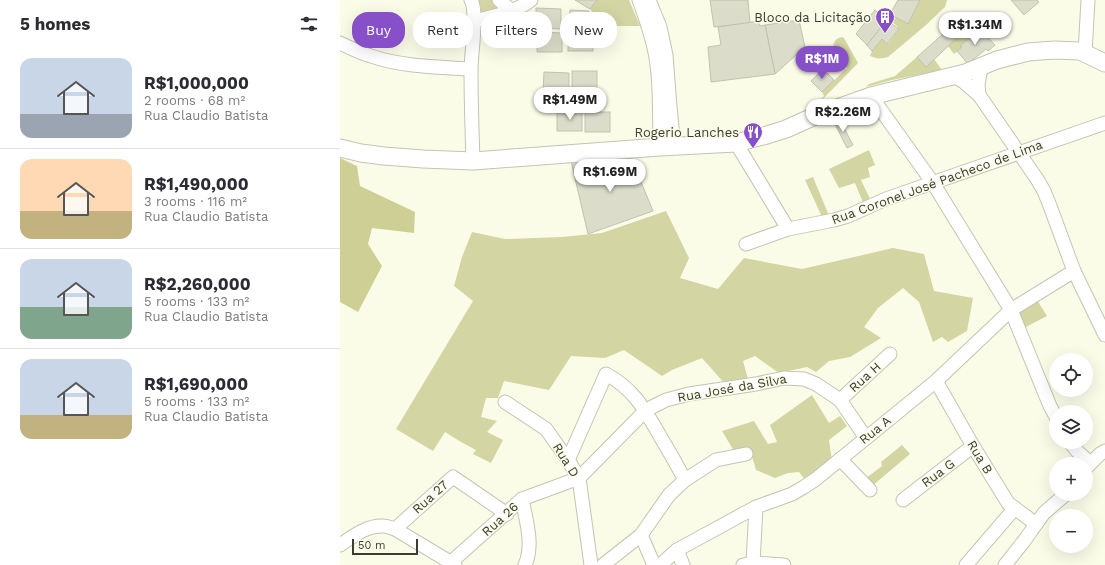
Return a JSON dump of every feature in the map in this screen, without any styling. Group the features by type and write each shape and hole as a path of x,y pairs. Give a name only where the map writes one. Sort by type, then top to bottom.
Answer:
{"main road":[{"path":"340,148 384,156 473,161 736,143 773,133 870,96 965,73 997,60 1028,52 1054,50 1083,52 1105,63"}],"street":[{"path":"471,0 473,5 474,21 471,69 473,161"},
{"path":"499,0 512,11"},
{"path":"474,21 512,11 531,0"},
{"path":"639,0 651,35 656,59 667,147"},
{"path":"649,0 660,27 666,55 669,94 667,147"},
{"path":"1082,0 1083,52"},
{"path":"1083,52 1088,0"},
{"path":"340,43 383,60 413,65 471,69"},
{"path":"979,95 978,85 981,67"},
{"path":"954,76 964,82 979,95 1044,191 1074,271 1105,335"},
{"path":"870,96 933,183 1011,310 1051,405"},
{"name":"Rua Coronel José Pacheco de Lima","path":"746,244 788,228 841,218 886,199 1019,152 1104,125"},
{"path":"736,143 788,228"},
{"name":"Rua A","path":"660,565 677,550 756,506 792,494 816,479 936,381 1011,310 1074,271"},
{"name":"Rua H","path":"840,400 890,354"},
{"path":"568,460 606,374 628,389 646,410 685,480"},
{"name":"Rua José da Silva","path":"578,478 646,410 658,404 676,397 784,378 804,379 840,400 866,438"},
{"name":"Rua B","path":"936,381 1008,503 1036,524"},
{"name":"Rua D","path":"505,402 546,429 568,460 578,478 591,565"},
{"name":"Rua G","path":"903,500 973,446"},
{"path":"1075,449 1082,457"},
{"path":"1093,460 1105,451"},
{"path":"603,565 641,535 669,495 685,480 716,460 746,454"},
{"path":"840,459 870,490"},
{"name":"Rua 27","path":"395,529 453,477 507,514"},
{"name":"Rua 26","path":"453,564 522,499 578,478"},
{"path":"522,499 529,547 529,556 525,565"},
{"path":"1005,565 1048,509 1058,501"},
{"path":"756,506 748,564 784,565"},
{"path":"966,565 1015,508"},
{"path":"340,545 364,530 381,526 395,529 453,564"},
{"path":"641,535 654,565"},
{"path":"677,550 683,565"}],"green space":[{"path":"478,0 499,0 509,9 497,12 481,12 480,16 481,8"},
{"path":"597,0 629,0 640,26 617,26 617,12 592,12 590,9"},
{"path":"920,0 947,0 945,7 888,57 875,58 870,56 872,51 882,39 888,44 899,29 884,15 887,10 891,12 890,14 908,23"},
{"path":"964,14 973,15 972,21 981,22 982,17 985,21 981,24 983,26 954,54 948,46 959,36 945,20 951,16"},
{"path":"842,37 858,63 815,107 824,96 822,92 847,68 837,57 833,46 837,39"},
{"path":"917,57 934,59 942,70 866,87 869,84 895,76"},
{"path":"869,150 875,165 868,168 870,177 861,180 871,201 864,205 855,183 839,188 829,169"},
{"path":"340,158 357,166 360,186 415,212 414,233 372,228 368,244 382,266 358,312 340,302"},
{"path":"813,177 830,218 823,219 805,180"},
{"path":"666,211 689,258 680,278 718,289 744,258 802,269 893,248 924,254 934,291 973,298 967,331 948,342 942,337 933,342 919,302 903,288 878,308 864,327 881,338 850,357 829,361 816,372 807,367 779,373 755,356 743,361 748,379 725,384 702,358 672,370 662,376 624,350 605,358 571,356 549,390 504,381 498,398 486,398 481,417 497,421 487,432 503,440 491,463 473,454 476,450 445,432 433,451 396,429 473,301 454,286 462,257 472,232 505,239 562,237 602,233"},
{"path":"1037,300 1047,316 1024,328 1017,313"},
{"path":"812,395 829,423 840,416 847,426 829,440 832,461 806,481 799,472 788,473 775,478 756,470 750,450 734,451 722,431 754,421 768,444 777,442 770,425"},
{"path":"902,445 910,454 872,486 865,479 882,466 881,462"}],"building":[{"path":"575,0 597,0 590,9"},
{"path":"710,0 748,0 750,23 714,27"},
{"path":"898,0 920,0 908,24 890,14"},
{"path":"1011,0 1037,0 1039,2 1024,15"},
{"path":"536,8 561,9 560,29 552,29 552,12 536,12"},
{"path":"570,10 589,11 589,12 570,12"},
{"path":"875,10 887,20 867,45 856,34"},
{"path":"958,18 969,31 964,35 953,23"},
{"path":"799,20 805,47 775,74 765,25"},
{"name":"Bloco da Licitação","path":"887,20 899,29 887,44 882,39 872,51 867,45"},
{"path":"759,21 760,26 765,25 775,74 711,82 708,47 721,45 718,27"},
{"path":"963,25 968,31 964,34 959,28"},
{"path":"951,27 959,36 926,67 917,57"},
{"path":"980,29 995,45 988,51 986,49 968,64 957,51 962,47 960,46"},
{"path":"552,33 560,33 560,48 562,48 562,52 537,52 537,48 552,48"},
{"path":"568,48 593,48 593,51 568,51"},
{"path":"823,69 834,80 822,92 811,81"},
{"path":"572,71 597,71 597,91 572,91"},
{"path":"544,72 569,73 569,92 543,92"},
{"path":"557,111 582,111 582,131 557,131"},
{"path":"585,112 610,112 610,132 585,132"},
{"path":"838,117 853,145 847,148 833,120"},
{"path":"632,160 653,211 588,234 571,161"}],"place":[{"name":"Bloco da Licitação","path":"885,34"},
{"name":"Rogerio Lanches","path":"753,149"}]}
